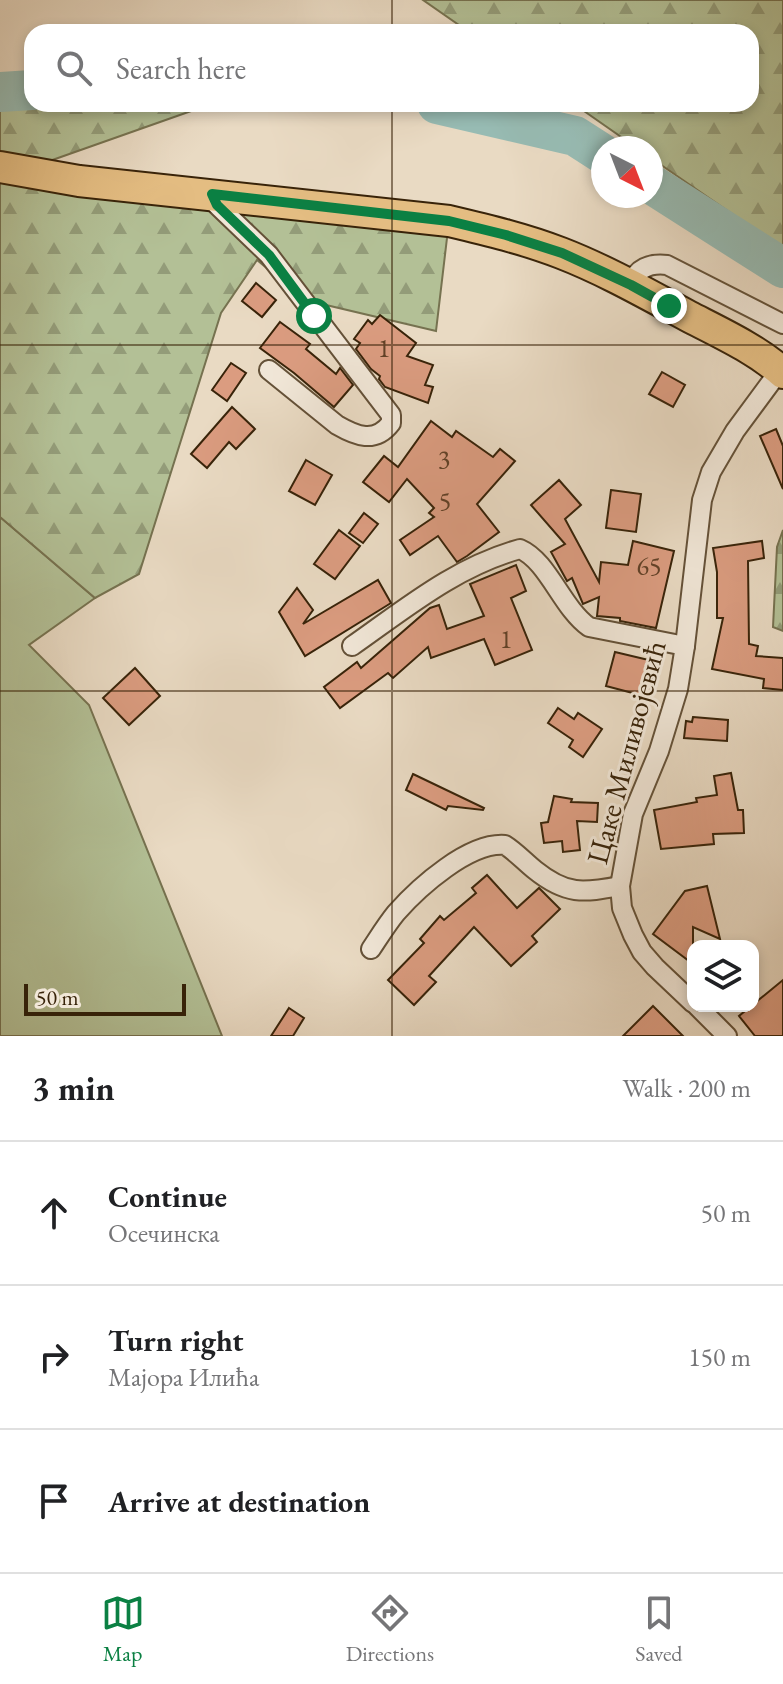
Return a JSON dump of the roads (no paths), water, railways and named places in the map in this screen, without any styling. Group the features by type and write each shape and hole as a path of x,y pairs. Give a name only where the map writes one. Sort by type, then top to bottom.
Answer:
{"main road":[{"path":"0,167 79,181 449,221 506,235 562,253 631,285 726,335 782,372"}],"street":[{"path":"212,194 217,205 269,255 391,415 391,423 375,435 361,437 348,432 269,370"},
{"path":"631,285 633,276 649,265 667,265 783,324"},
{"name":"Цаке Миливојевић","path":"687,997 642,952 622,908 620,886 633,814 659,751 678,689 701,512 711,472 735,431 782,372"},
{"path":"352,646 448,578 520,549 529,553 572,612 589,627 685,646"},
{"path":"371,949 396,914 423,886 456,860 486,847 505,845 547,879 564,888 587,892 620,886"},
{"name":"Цаке Миливојевић","path":"703,1012 727,1036"}],"waterway":[{"path":"0,92 24,90"},
{"path":"472,112 575,136 591,146"},
{"path":"663,192 783,268"}]}
